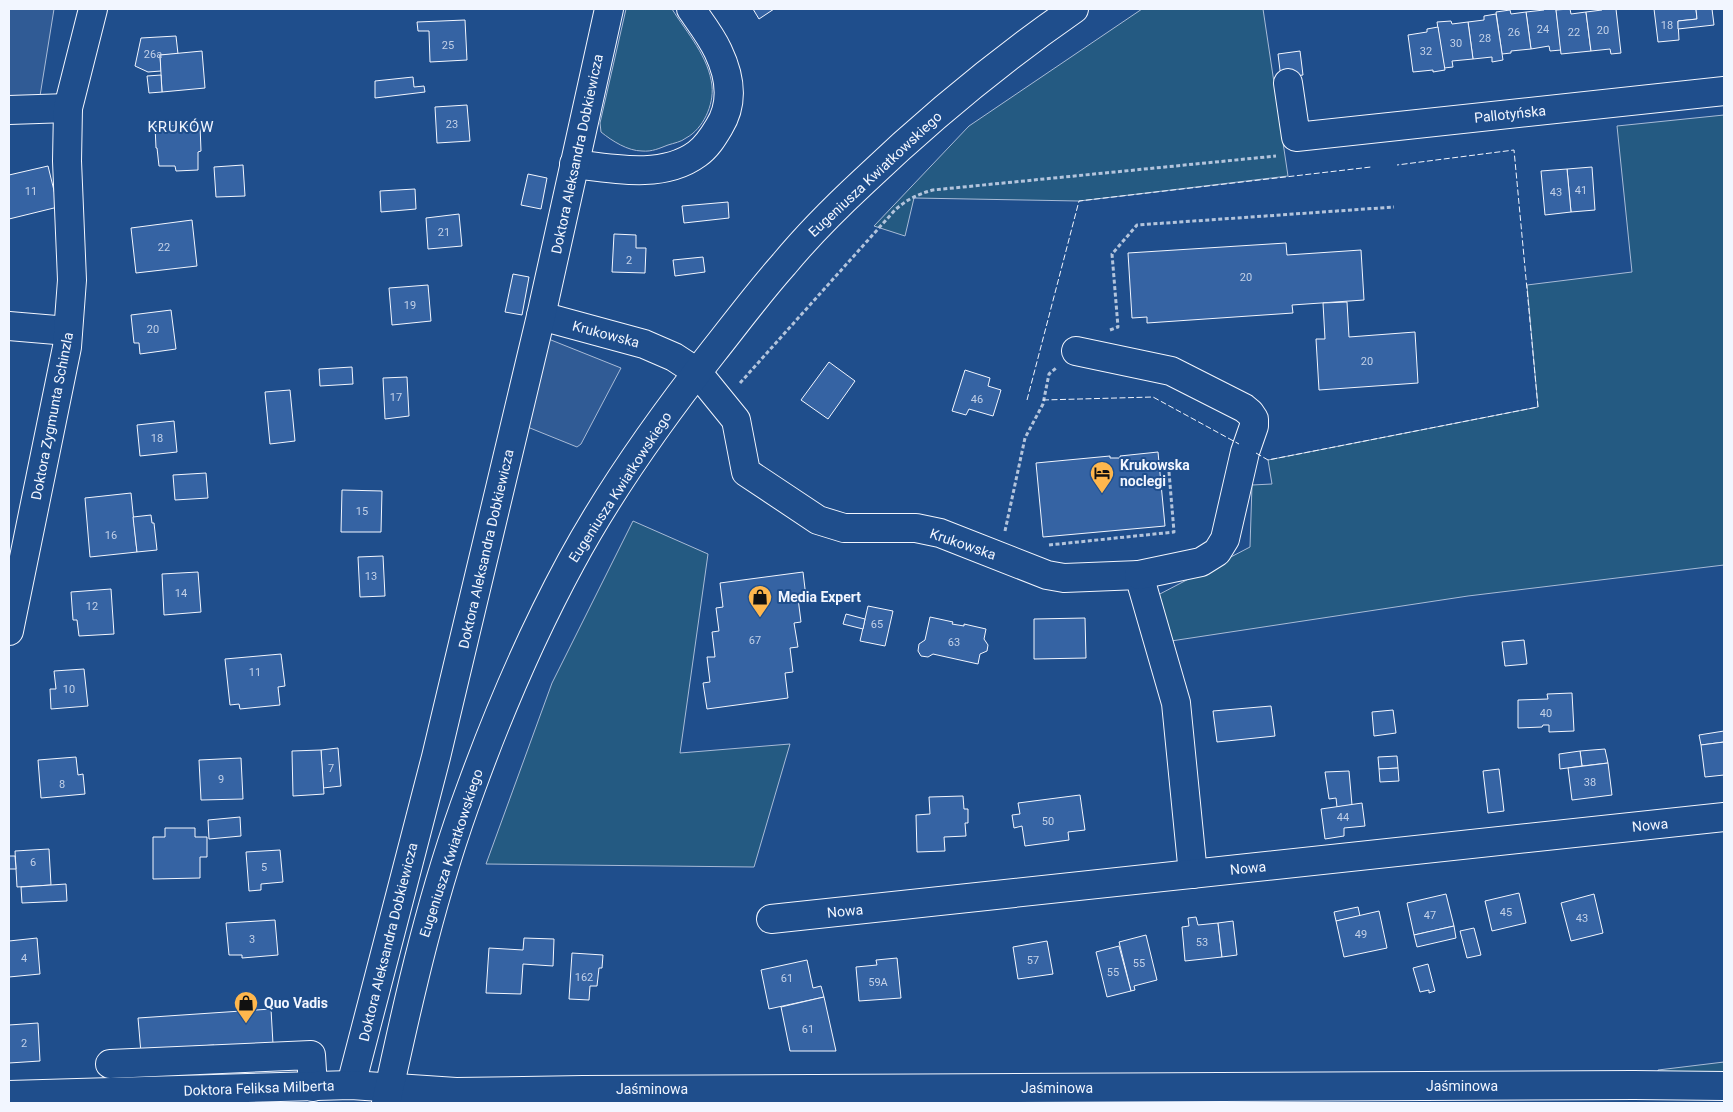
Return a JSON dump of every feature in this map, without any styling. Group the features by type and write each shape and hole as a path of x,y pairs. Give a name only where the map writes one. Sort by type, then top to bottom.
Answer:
{"street":[{"name":"Doktora Zygmunta Schinzla","path":"9,631 68,347 72,280 67,161 68,108 93,9"},
{"name":"Doktora Aleksandra Dobkiewicza","path":"351,1086 436,757 541,316 609,9"},
{"path":"574,164 624,170 655,169 681,163 698,154 712,140 724,119 730,93 718,50 691,9"},
{"name":"Eugeniusza Kwiatkowskiego","path":"388,1096 424,937 442,873 482,757 546,612 588,532 635,458 697,372 783,264 886,159 962,93 1074,9"},
{"path":"1288,83 1290,146"},
{"name":"Pallotyńska","path":"1290,146 1724,91"},
{"path":"9,110 68,108"},
{"name":"Krukowska","path":"541,316 644,344 674,357 697,372 736,420 746,472 818,520 844,528 916,528 940,534 1047,575 1064,578 1139,576 1201,562 1217,552 1225,539 1245,452 1254,426 1254,419 1250,413 1244,408 1171,371 1076,351"},
{"path":"9,326 68,331"},
{"path":"1139,576 1176,703 1194,874"},
{"name":"Nowa","path":"771,919 1724,817"},
{"path":"110,1064 311,1055 313,1087"},
{"name":"Doktora Feliksa Milberta","path":"9,1095 351,1086 388,1096"},
{"name":"Jaśminowa","path":"388,1096 456,1092 582,1090 1724,1086"}],"path":[{"path":"720,400 737,387 895,210 902,203 921,193 1290,146"},
{"path":"998,556 1025,438 1043,404 1049,374 1076,351 1101,334 1118,327 1112,254 1137,225 1394,207"},
{"path":"1043,546 1174,532 1169,472"}],"shaded area":[{"path":"9,9 54,9 40,96 9,98"},
{"path":"626,9 672,9 702,55 710,75 712,86 711,101 706,116 698,129 682,140 653,150 637,151 615,142 601,132 600,123"},
{"path":"1142,9 1263,9 1288,176 1079,201 914,198 905,236 874,226 969,126"},
{"path":"1724,115 1724,565 1468,596 1171,641 1156,596 1250,547 1252,485 1272,484 1268,460 1538,407 1527,285 1632,272 1617,126"},
{"path":"546,338 621,368 581,444 577,447 525,426"},
{"path":"633,521 708,554 680,753 790,744 754,867 486,864 552,683"},
{"path":"1724,1062 1724,1096 1658,1096 1658,1070"}],"building":[{"path":"753,9 774,9 759,19"},
{"path":"1556,9 1561,50 1550,51 1549,46 1531,49 1526,12"},
{"path":"1570,9 1571,14 1586,12 1591,51 1561,54 1556,10"},
{"path":"1616,9 1621,53 1611,54 1610,49 1591,51 1586,12"},
{"path":"1654,9 1696,9 1697,19 1678,21 1679,40 1658,42"},
{"path":"1696,9 1712,9 1714,25 1678,29 1678,21 1697,19"},
{"path":"1510,10 1511,14 1526,12 1531,49 1502,54 1496,12"},
{"path":"1496,14 1503,60 1492,62 1492,57 1473,59 1468,22 1484,20 1484,16"},
{"path":"465,20 467,60 430,62 429,31 418,31 417,22"},
{"path":"1451,21 1452,24 1468,22 1473,59 1452,61 1453,67 1444,68 1437,22"},
{"path":"1438,27 1445,70 1413,72 1408,35 1427,32 1427,29"},
{"path":"176,36 178,54 160,55 161,71 148,72 135,66 141,38"},
{"path":"202,51 205,88 162,92 160,55"},
{"path":"1300,51 1303,75 1281,78 1278,54"},
{"path":"161,75 162,92 149,93 147,76"},
{"path":"413,77 414,87 424,86 425,92 375,98 375,81"},
{"path":"467,105 470,141 437,143 435,107"},
{"path":"200,125 201,151 198,152 198,170 176,171 175,166 159,166 155,126"},
{"path":"243,165 245,196 216,197 214,167"},
{"path":"48,166 58,207 9,219 9,175"},
{"path":"1592,167 1595,210 1571,212 1567,169"},
{"path":"1567,169 1571,212 1545,215 1541,171"},
{"path":"528,174 547,178 541,209 521,205"},
{"path":"415,189 416,209 381,212 380,191"},
{"path":"728,202 729,218 684,223 682,206"},
{"path":"459,214 462,246 428,249 426,218"},
{"path":"192,220 197,266 136,273 131,228"},
{"path":"614,234 636,235 636,248 646,248 645,273 612,272"},
{"path":"1286,243 1287,255 1361,250 1364,300 1292,305 1293,313 1147,323 1147,317 1132,318 1128,253"},
{"path":"703,257 705,272 675,276 673,260"},
{"path":"513,274 529,277 522,315 505,312"},
{"path":"428,285 431,321 392,325 389,288"},
{"path":"1347,302 1349,337 1415,332 1418,383 1319,390 1316,339 1325,339 1323,303"},
{"path":"171,310 176,349 140,354 139,343 134,343 131,315"},
{"path":"829,362 855,381 828,419 801,400"},
{"path":"352,367 353,384 320,386 319,369"},
{"path":"965,370 990,378 988,386 1001,390 993,416 969,409 966,415 952,411"},
{"path":"407,377 409,416 385,419 383,378"},
{"path":"290,390 295,441 270,444 265,392"},
{"path":"174,421 177,452 140,456 137,425"},
{"path":"1158,452 1165,526 1043,537 1036,463 1110,456 1110,458 1120,458 1120,456"},
{"path":"206,473 208,498 175,500 173,475"},
{"path":"342,490 382,491 381,532 341,532"},
{"path":"131,493 137,552 90,557 85,498"},
{"path":"151,515 152,523 154,523 157,550 137,552 133,517"},
{"path":"383,556 385,596 360,597 358,557"},
{"path":"198,572 201,612 164,615 162,574"},
{"path":"803,572 806,597 798,598 801,622 794,623 798,647 790,648 793,672 785,673 788,698 707,709 703,683 710,682 707,657 715,657 712,632 719,631 716,608 723,607 720,583"},
{"path":"111,589 114,634 79,636 77,620 73,620 71,592"},
{"path":"868,606 893,611 885,646 860,641"},
{"path":"846,614 865,619 863,629 843,624"},
{"path":"930,617 953,622 952,624 964,626 964,624 986,629 984,639 988,645 987,651 980,654 978,664 933,654 928,657 921,656 918,651 919,644 925,640"},
{"path":"1085,618 1086,658 1034,659 1034,619"},
{"path":"1524,640 1527,664 1505,666 1502,642"},
{"path":"281,654 285,686 278,687 280,705 240,709 239,704 230,705 225,659"},
{"path":"84,669 88,706 51,709 50,689 56,689 54,671"},
{"path":"1572,693 1574,731 1549,732 1549,725 1518,728 1518,700 1548,699 1547,694"},
{"path":"1271,706 1275,736 1217,742 1213,711"},
{"path":"1393,710 1396,733 1374,736 1372,712"},
{"path":"1724,731 1724,742 1701,745 1699,735"},
{"path":"1724,742 1724,775 1705,777 1701,745"},
{"path":"338,748 341,786 323,788 321,750"},
{"path":"1605,749 1608,763 1582,766 1580,751"},
{"path":"321,750 324,794 293,796 292,751"},
{"path":"1580,751 1582,766 1560,769 1559,754"},
{"path":"1397,756 1398,768 1379,769 1378,757"},
{"path":"76,757 78,775 83,774 85,794 41,798 38,760"},
{"path":"241,758 243,799 201,800 199,760"},
{"path":"1608,763 1612,795 1572,800 1568,768"},
{"path":"1398,768 1399,781 1380,782 1379,769"},
{"path":"1499,769 1504,811 1488,813 1483,771"},
{"path":"1349,771 1352,805 1337,807 1336,798 1329,799 1325,772"},
{"path":"1080,795 1085,830 1068,832 1069,840 1025,846 1022,826 1014,828 1012,815 1020,814 1018,803"},
{"path":"963,796 964,809 968,809 968,823 965,823 966,836 944,837 945,851 917,852 916,815 930,814 929,797"},
{"path":"1362,803 1365,826 1344,828 1344,836 1325,839 1321,809"},
{"path":"240,817 241,836 209,839 208,820"},
{"path":"165,828 195,828 195,837 207,837 207,857 200,857 200,878 153,879 153,837 165,837"},
{"path":"49,849 51,885 17,887 15,851"},
{"path":"280,850 283,882 261,884 261,890 249,891 246,852"},
{"path":"9,856 15,856 16,869 9,869"},
{"path":"66,884 67,901 22,903 21,887"},
{"path":"1519,893 1526,923 1492,931 1485,901"},
{"path":"1446,894 1454,926 1414,935 1407,903"},
{"path":"1594,894 1603,933 1571,941 1561,903"},
{"path":"1358,907 1360,916 1336,921 1334,912"},
{"path":"1379,911 1387,948 1344,957 1336,921"},
{"path":"1196,917 1198,925 1218,923 1222,957 1185,961 1182,927 1189,926 1188,918"},
{"path":"275,920 278,955 242,958 242,955 229,955 226,923"},
{"path":"1233,921 1237,955 1222,957 1218,923"},
{"path":"1454,926 1456,938 1417,947 1414,935"},
{"path":"1474,928 1481,955 1467,958 1460,931"},
{"path":"1146,935 1157,980 1134,986 1135,990 1131,991 1119,942"},
{"path":"37,938 40,974 9,977 9,941"},
{"path":"524,938 554,939 553,966 523,964 521,994 486,993 489,948 523,950"},
{"path":"1047,941 1053,974 1018,979 1013,947"},
{"path":"1119,946 1131,991 1107,997 1096,952"},
{"path":"572,953 603,955 597,986 590,986 589,1000 569,999"},
{"path":"897,958 901,998 859,1001 856,967 877,965 876,960"},
{"path":"807,960 813,988 821,986 824,997 769,1009 761,970"},
{"path":"1428,964 1435,991 1429,993 1429,990 1420,992 1413,968"},
{"path":"824,997 836,1051 790,1051 781,1007"},
{"path":"271,1009 273,1044 214,1048 214,1045 185,1047 186,1050 141,1053 138,1018"},
{"path":"38,1023 40,1061 9,1063 9,1025"}],"fence":[{"path":"1256,453 1268,460 1538,407 1514,150 1397,165"},
{"path":"1027,400 1079,201 1371,167"},
{"path":"1043,400 1153,397 1239,444"}],"place":[{"name":"Krukowska noclegi","path":"1102,494"},
{"name":"Media Expert","path":"760,618"},
{"name":"Quo Vadis","path":"246,1024"}],"district":[{"name":"KRUKÓW","path":"181,127"}]}
